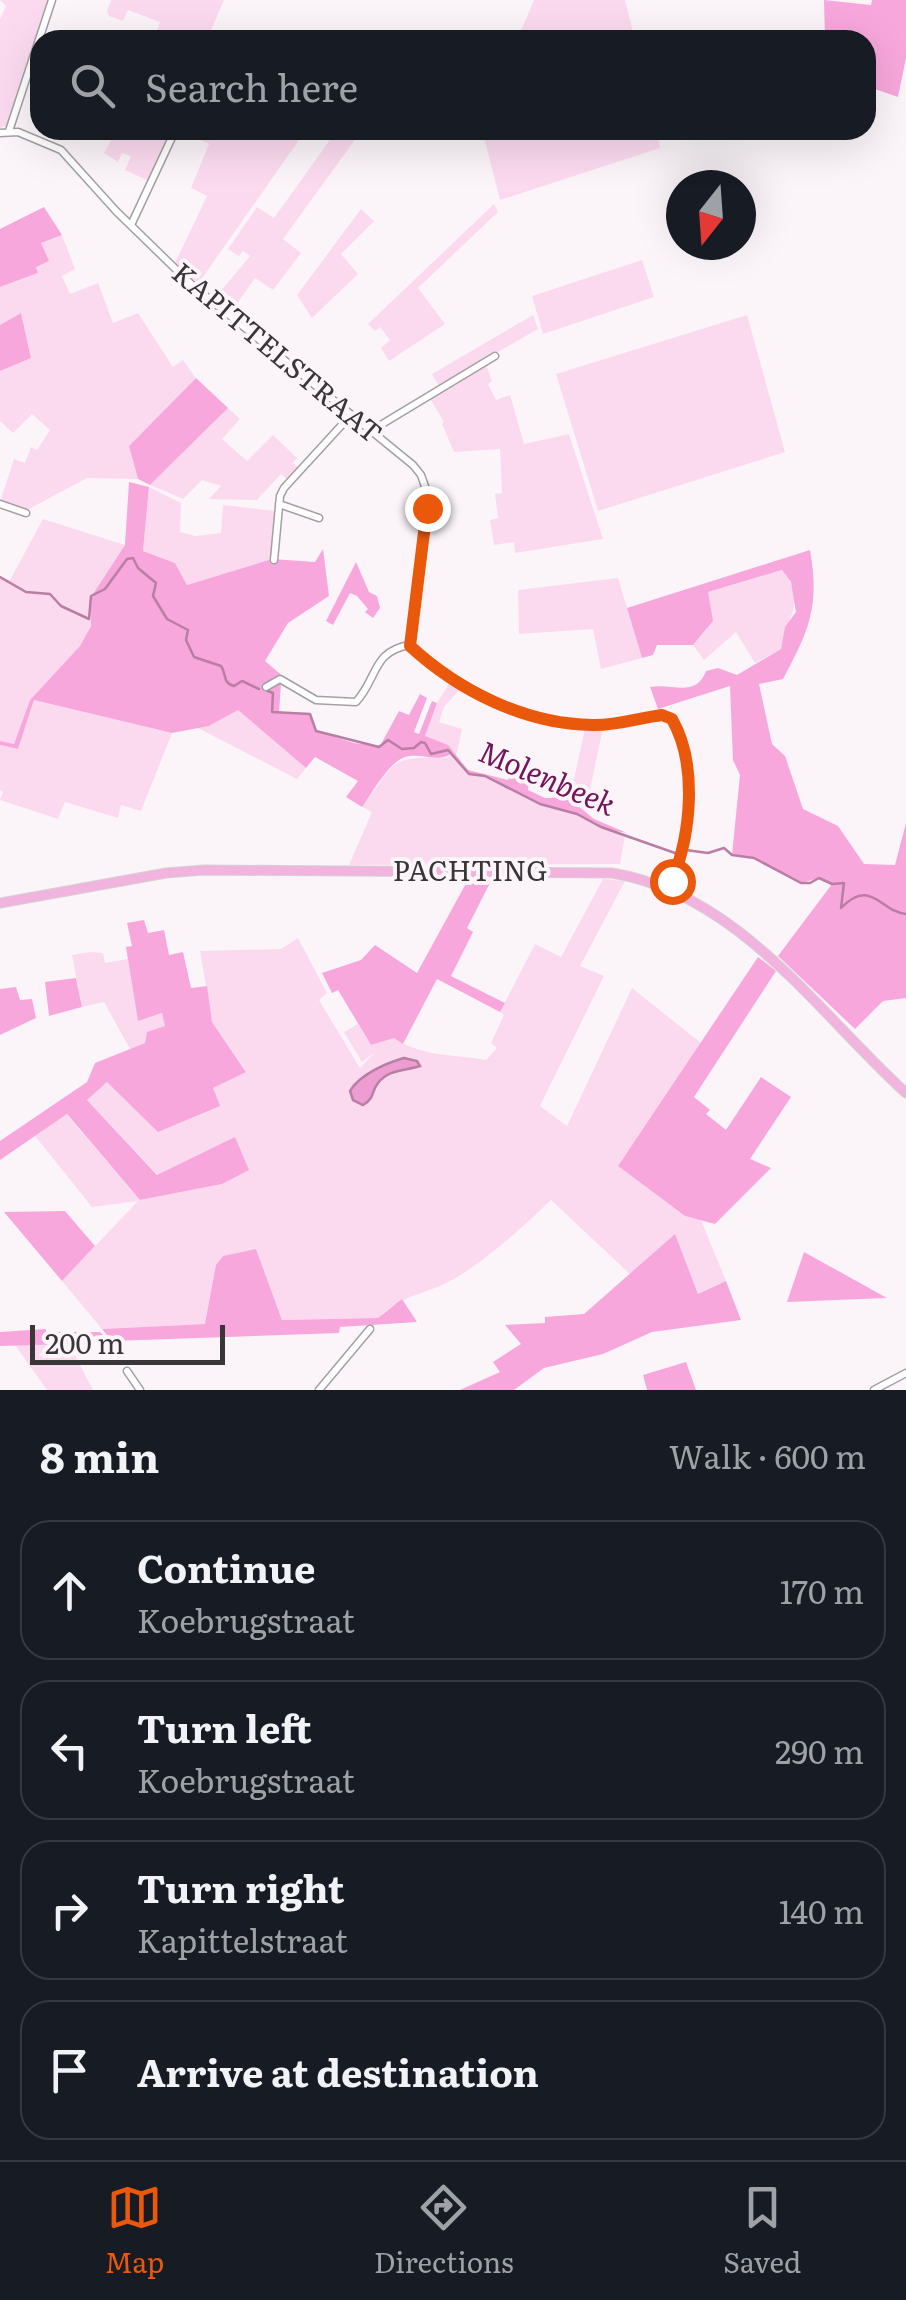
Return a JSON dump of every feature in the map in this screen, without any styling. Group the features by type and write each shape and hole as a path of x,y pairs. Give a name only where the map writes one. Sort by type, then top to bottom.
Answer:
{"main road":[{"name":"PACHTING","path":"0,903 166,873 204,870 612,872 642,878 710,912 783,969 906,1094"}],"street":[{"path":"41,30 52,0"},
{"path":"4,132 30,60"},
{"name":"KAPITTELSTRAAT","path":"4,132 61,150 196,289 413,464 428,495 410,646"},
{"path":"131,226 171,140"},
{"path":"369,432 496,356"},
{"path":"274,560 284,488 350,416"},
{"path":"0,504 26,513"},
{"path":"279,504 318,518"},
{"path":"266,686 280,679 316,700 356,702 384,655 392,648 410,646 478,695 524,713 594,725 662,715 672,719 686,768 688,804 676,871 668,889"},
{"path":"319,1390 370,1329"},
{"path":"127,1370 140,1390"},
{"path":"874,1390 906,1373"}],"shaded area":[{"path":"0,0 52,0 41,30 30,30 30,62 8,125 0,128 0,19 6,6"},
{"path":"111,0 224,0 211,30 157,30 160,22 128,10 123,21 109,16"},
{"path":"534,0 625,0 632,30 521,30"},
{"path":"824,0 871,5 872,0 906,0 906,58 898,97 876,89 876,30 825,30"},
{"path":"111,140 170,140 151,182 125,170 131,156 122,153 118,162 104,153"},
{"path":"201,140 299,140 198,284 175,263 207,196 191,188 209,144"},
{"path":"330,140 355,140 283,239 301,253 273,290 255,278 232,311 216,297 250,256 243,251 239,256 228,249 257,207 274,218"},
{"path":"485,140 658,140 660,148 500,200"},
{"path":"494,204 498,212 418,288 445,324 389,361 381,348 390,340 380,327 375,331 368,324"},
{"path":"44,207 62,235 41,243 49,261 36,267 38,273 0,287 0,229"},
{"path":"361,209 374,221 341,254 358,274 312,318 297,295"},
{"path":"62,235 75,269 62,276 70,294 98,283 113,323 138,313 173,367 183,360 196,378 129,446 138,479 87,478 27,510 0,502 14,459 25,463 31,447 37,450 50,430 32,414 13,433 0,421 0,371 31,357 21,313 0,325 0,287 38,273 41,243"},
{"path":"642,260 654,297 543,334 532,296"},
{"path":"21,313 31,358 0,371 0,325"},
{"path":"533,315 538,329 439,386 432,374"},
{"path":"747,315 785,452 598,511 556,374"},
{"path":"486,364 492,381 488,384 496,400 510,395 524,444 569,434 603,539 515,553 514,542 494,545 490,520 498,518 495,494 502,493 500,449 454,452 444,422 429,397"},
{"path":"196,378 228,408 150,485 138,479 129,446"},
{"path":"228,408 240,419 222,439 247,461 273,435 297,458 293,463 299,469 288,480 281,474 257,500 209,499 221,486 202,480 183,499 150,485"},
{"path":"129,482 149,487 143,551 175,563 187,585 272,559 315,562 323,549 329,596 288,623 265,661 285,678 281,683 279,713 310,714 316,731 354,743 380,746 399,711 409,715 420,694 427,698 414,732 419,734 432,701 437,703 425,736 448,745 468,770 508,780 510,776 516,778 518,768 531,771 528,790 545,798 568,798 594,819 627,833 540,804 485,776 469,774 452,753 441,758 411,756 399,760 362,807 346,797 358,781 315,757 306,768 238,710 209,726 172,733 34,700 18,749 0,745 0,741 14,744 30,700 80,646 91,626 91,597 125,545"},
{"path":"149,487 181,503 180,532 195,536 221,533 223,505 275,511 272,559 187,585 175,563 143,551"},
{"path":"43,519 125,545 91,597 91,626 80,646 30,700 14,744 0,741 0,577 10,580"},
{"path":"810,550 814,587 806,632 783,679 759,684 772,744 785,756 803,809 838,826 864,864 895,865 906,823 906,998 883,1001 855,1029 778,956 832,884 819,878 801,883 754,858 732,855 740,775 733,760 730,686 658,709 650,687 690,687 706,671 718,668 737,675 781,649 785,627 796,612 791,582 782,570 708,592 713,621 693,645 657,645 653,655 642,658 627,608"},
{"path":"356,562 380,608 373,618 357,596 350,593 333,625 326,621"},
{"path":"783,570 794,601 781,649 755,663 736,632 704,660 693,645 707,629 707,592"},
{"path":"618,578 642,658 601,669 593,629 519,634 518,590"},
{"path":"450,682 460,689 444,707 439,722 462,729 456,757 448,745 424,736"},
{"path":"34,700 172,733 141,811 121,805 118,818 65,802 58,819 0,800 0,745 18,749"},
{"path":"238,710 306,768 297,779 198,728"},
{"path":"585,728 603,728 585,813 576,801 552,798 557,775 574,779"},
{"path":"452,753 469,774 485,776 540,804 577,814 625,835 620,864 349,865 372,812 362,807 389,771 403,760 447,758"},
{"path":"470,876 493,877 467,928 473,932 451,976 505,1003 500,1012 437,979 403,1044 394,1038 371,1045 338,990 332,993 322,973 361,960 375,945 417,973"},
{"path":"603,879 625,881 580,966 604,976 540,1106 567,1126 632,988 701,1043 618,1166 685,1216 701,1220 726,1281 698,1294 675,1235 631,1275 551,1200 467,1270 406,1299 378,1318 282,1320 256,1249 205,1324 102,1329 62,1281 138,1201 92,1207 35,1136 66,1114 140,1200 222,1184 158,1175 86,1099 107,1082 213,1088 246,1071 212,1022 200,951 281,949 298,938 327,993 319,1000 360,1068 375,1052 362,1062 344,1032 358,1024 371,1045 394,1038 427,1052 486,1060 497,1048 491,1043 504,1015 500,1012 535,944 561,957"},
{"path":"144,920 148,933 164,930 169,955 183,952 191,988 207,986 212,1022 246,1072 213,1088 220,1106 158,1132 107,1082 87,1100 157,1175 235,1137 249,1170 222,1184 140,1200 67,1114 0,1160 0,1141 87,1082 95,1063 145,1043 147,1032 165,1026 162,1013 138,1021 126,947 132,946 127,923"},
{"path":"103,953 105,963 128,959 138,1020 163,1013 166,1026 146,1043 130,1049 104,1002 82,1007 72,955"},
{"path":"758,957 776,971 694,1097 710,1110 706,1114 726,1130 761,1077 791,1097 750,1159 771,1168 715,1224 685,1216 618,1166"},
{"path":"76,978 82,1007 49,1016 45,982"},
{"path":"16,987 20,1000 32,999 36,1018 0,1035 0,989"},
{"path":"404,1058 417,1061 420,1066 387,1075 363,1105 353,1100 350,1091 366,1075"},
{"path":"65,1211 95,1246 62,1281 4,1212"},
{"path":"675,1234 698,1294 726,1281 741,1320 652,1332 603,1354 544,1368 514,1390 460,1390 500,1372 493,1362 521,1344 505,1325 545,1323 545,1317 584,1314"},
{"path":"256,1249 282,1320 378,1318 402,1299 417,1322 340,1327 339,1333 112,1341 102,1329 205,1324 216,1265 223,1256"},
{"path":"804,1252 887,1298 787,1302"},
{"path":"0,1332 100,1332 104,1336 69,1338 69,1344 0,1346"},
{"path":"69,1344 93,1390 47,1390 15,1345"},
{"path":"686,1362 696,1390 647,1390 643,1375"}],"waterway":[{"name":"Molenbeek","path":"0,577 26,592 50,594 61,606 89,619 91,596 105,589 127,559 133,558 138,568 156,583 153,596 167,619 188,630 186,640 194,657 221,666 230,685 242,681 259,689"},
{"name":"Molenbeek","path":"268,691 273,693 272,712 310,714 316,731 379,747 388,740 402,749 425,743 431,754 448,750 469,774 485,776 540,804 577,814 601,827 675,853"},
{"name":"Molenbeek","path":"686,850 708,853 724,848 732,855 754,858 801,883 819,878 832,884 844,883 841,908 851,899 868,896 906,914"}],"route":[{"path":"427,508 410,646 478,695 524,713 594,725 662,715 672,719 686,768 688,804 672,881"}]}
